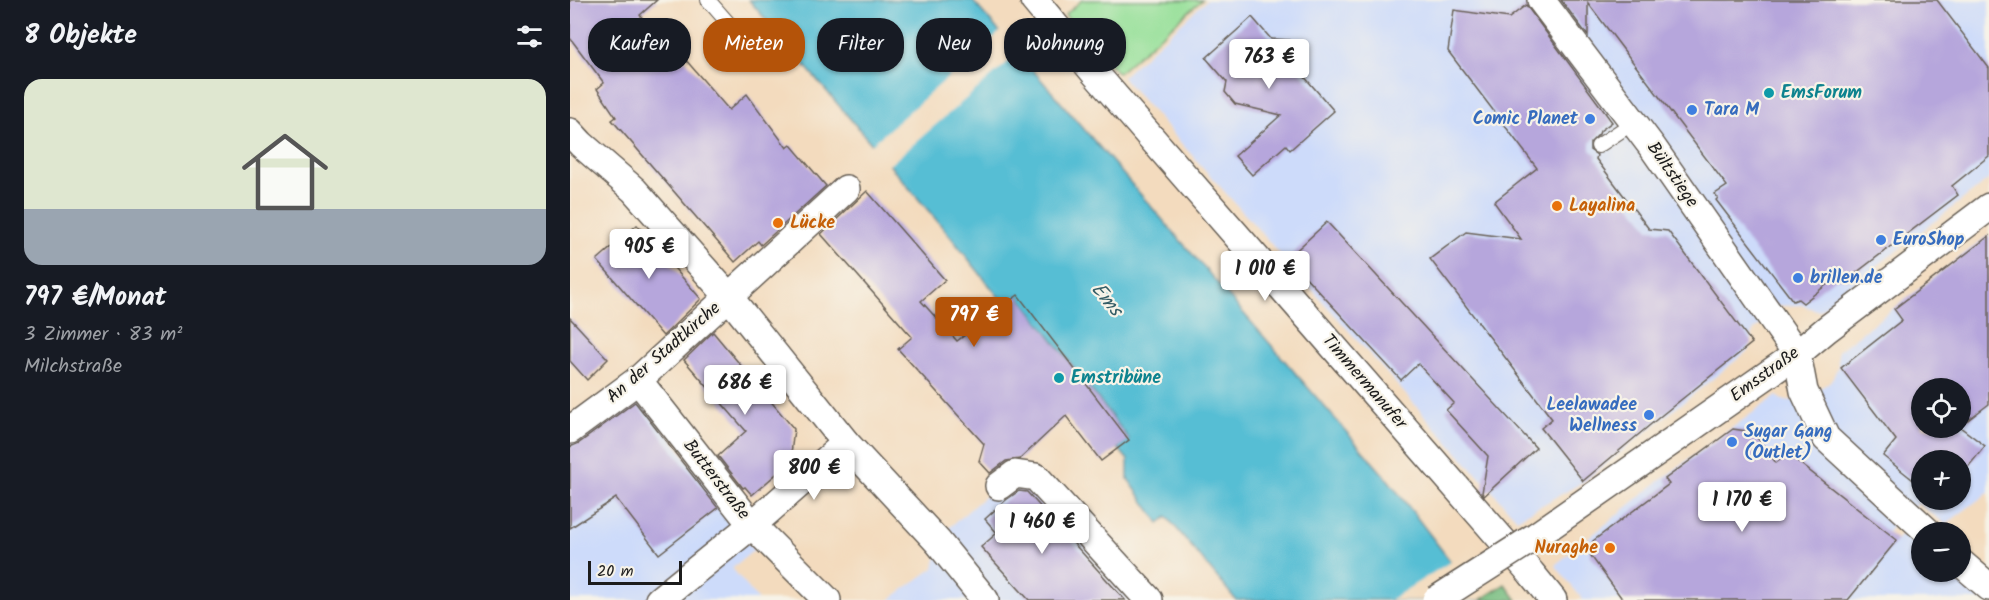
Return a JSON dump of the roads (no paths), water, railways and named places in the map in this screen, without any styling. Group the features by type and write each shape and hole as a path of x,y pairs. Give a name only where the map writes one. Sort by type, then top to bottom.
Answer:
{"street":[{"name":"Timmermanufer","path":"1034,0 1093,71 1524,564 1552,600"},
{"name":"Bültstiege","path":"1541,0 1634,122 1797,354"},
{"path":"570,132 634,189 729,297 846,443 938,542 985,600"},
{"name":"An der Stadtkirche","path":"570,430 638,380 846,189"},
{"name":"Emsstraße","path":"1436,600 1536,536 1797,354 1989,207"},
{"path":"1797,354 1804,391 1826,438 1916,522"},
{"name":"Butterstraße","path":"638,380 752,525 827,600"},
{"path":"659,600 752,525 846,443"},
{"path":"999,486 1015,474 1036,477 1149,600"},
{"path":"1971,571 1989,587"}],"lane":[{"path":"708,0 724,18"},
{"path":"1598,146 1634,122"}],"water":[{"name":"Ems","path":"749,0 972,0 988,18 916,18 916,72 992,72 992,23 1004,37 1004,72 1034,72 1389,481 1480,600 1236,600 1167,517 1159,523 1128,479 1128,460 1118,448 1129,439 1018,295 1005,305 950,236 805,66 805,18 764,18"}],"place":[{"name":"EmsForum","path":"1769,93"},
{"name":"Tara M","path":"1692,110"},
{"name":"Comic Planet","path":"1590,119"},
{"name":"Layalina","path":"1557,206"},
{"name":"Lücke","path":"778,223"},
{"name":"EuroShop","path":"1881,240"},
{"name":"brillen.de","path":"1798,278"},
{"name":"Emstribüne","path":"1059,378"},
{"name":"Leelawadee Wellness","path":"1649,415"},
{"name":"Sugar Gang (Outlet)","path":"1732,442"},
{"name":"Nuraghe","path":"1610,548"}]}
